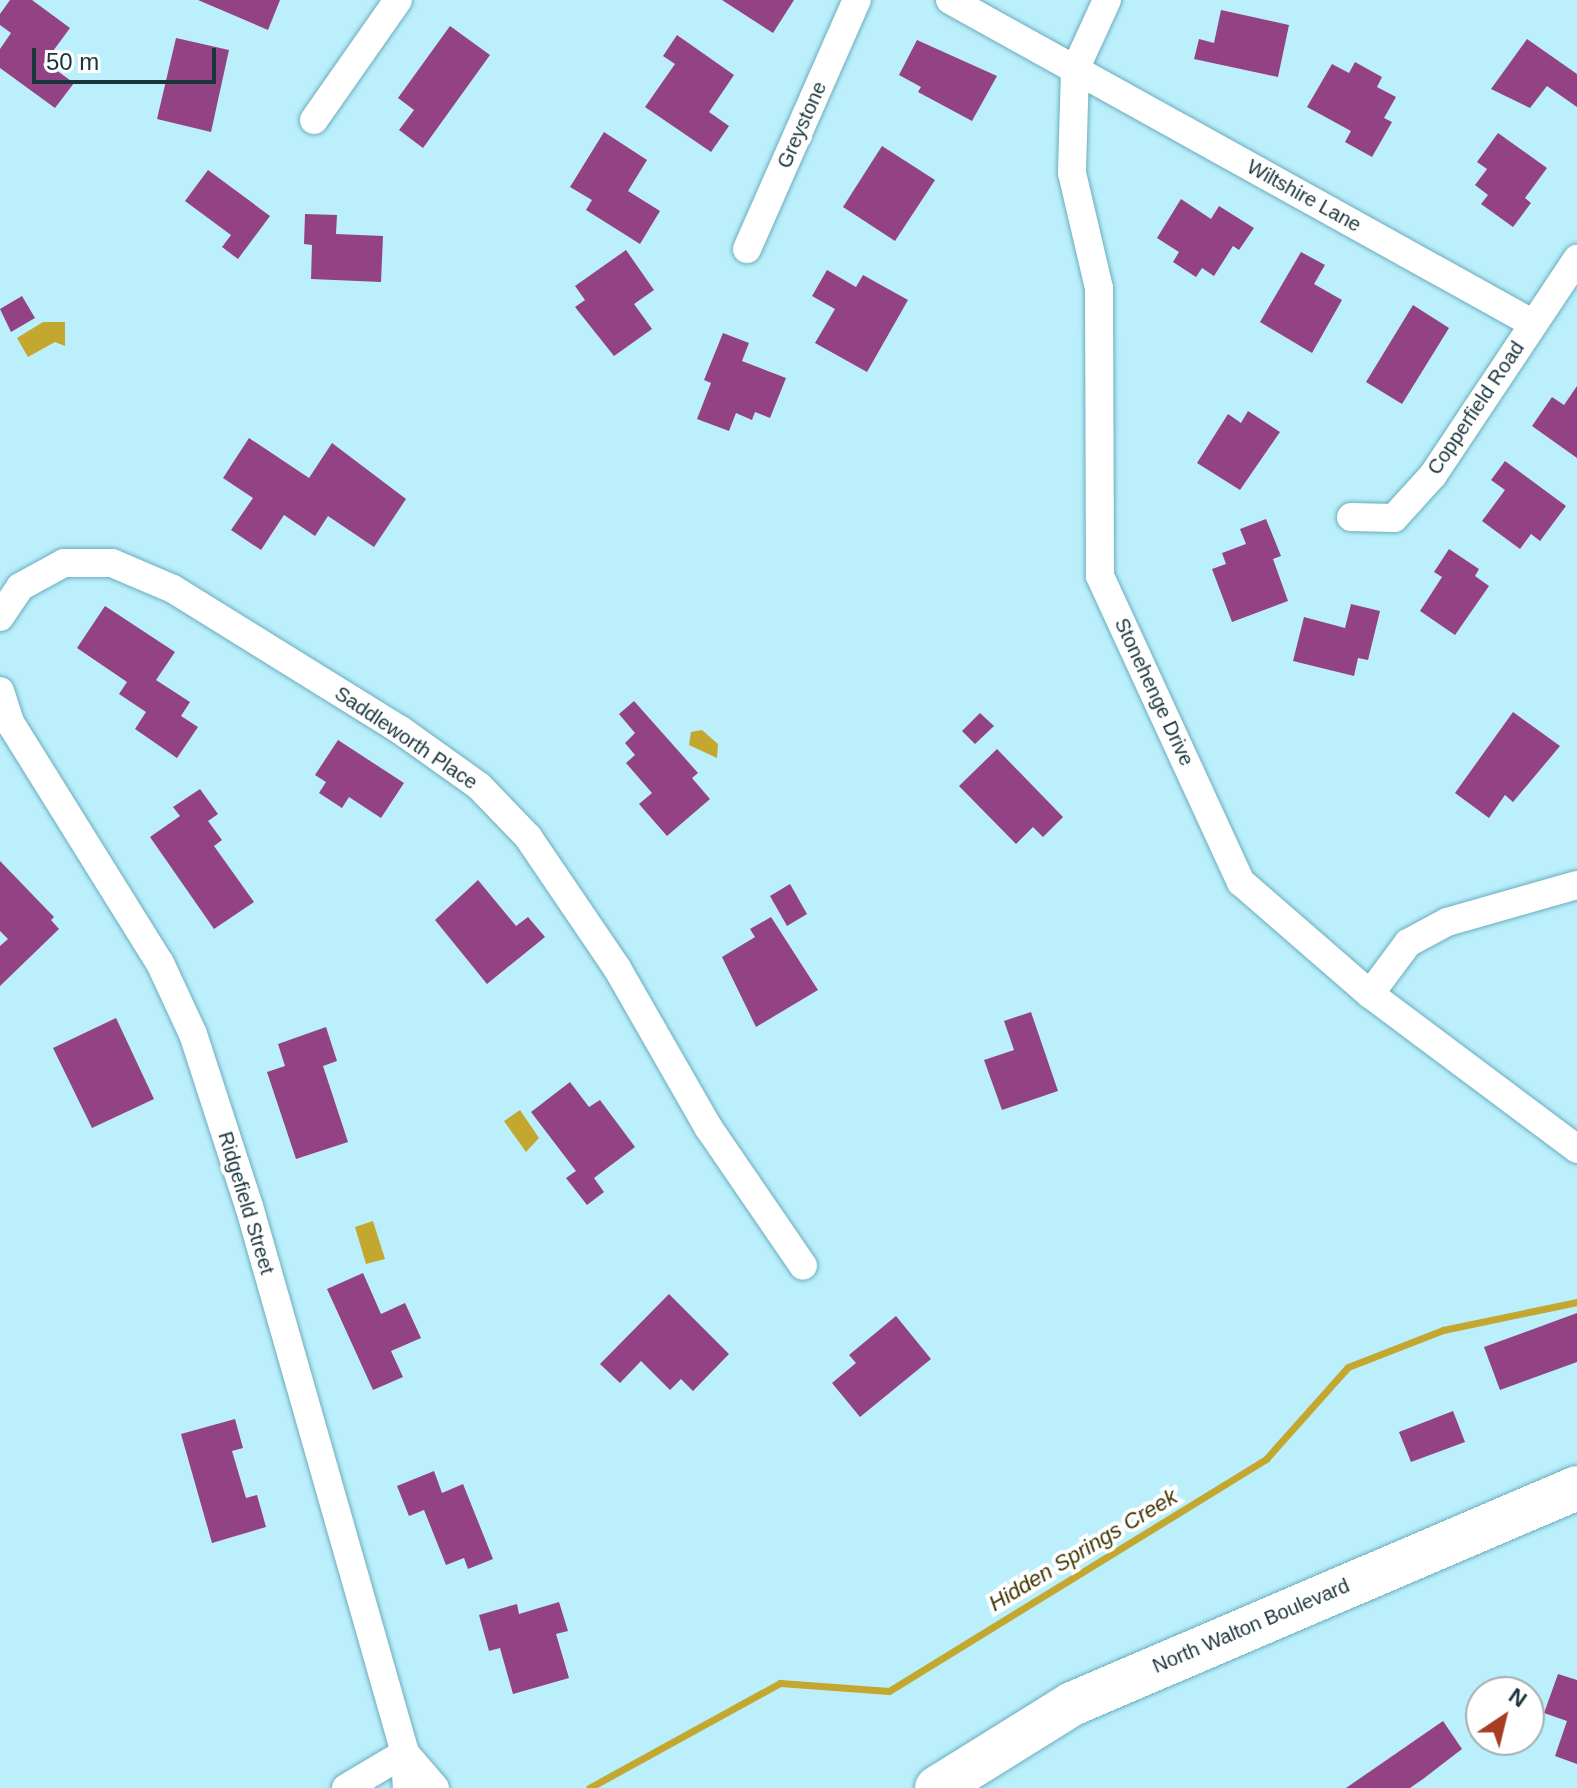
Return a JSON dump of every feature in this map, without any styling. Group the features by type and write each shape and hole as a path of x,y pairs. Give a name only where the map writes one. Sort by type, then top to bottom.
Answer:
{"main road":[{"name":"North Walton Boulevard","path":"937,1788 1072,1704 1577,1488"}],"street":[{"path":"314,120 398,0"},
{"name":"Greystone","path":"747,249 857,0"},
{"path":"950,0 1075,70"},
{"name":"Stonehenge Drive","path":"1107,0 1075,70 1072,173 1099,288 1100,576 1241,882 1370,994 1577,1149"},
{"name":"Wiltshire Lane","path":"1075,70 1532,323"},
{"name":"Copperfield Road","path":"1351,517 1394,518 1433,475 1577,259"},
{"name":"Saddleworth Place","path":"0,617 20,587 64,563 112,563 173,589 399,729 479,786 528,837 608,954 708,1127 803,1266"},
{"name":"Ridgefield Street","path":"0,691 11,724 160,963 193,1034 249,1206 405,1753 407,1788"},
{"path":"1370,994 1408,943 1447,922 1577,885"},
{"path":"346,1788 405,1753"},
{"name":"Ridgefield Street","path":"405,1753 435,1788"}],"shaded area":[{"path":"43,322 65,322 65,346 55,342 28,357 17,338"},
{"path":"702,730 718,744 717,758 689,745 691,732"},
{"path":"520,1110 539,1138 526,1152 504,1121"},
{"path":"373,1221 385,1259 366,1264 355,1227"}],"building":[{"path":"10,0 32,0 70,28 45,62 74,83 55,108 0,68 0,49 11,33 0,25 0,14"},
{"path":"198,0 280,0 268,30"},
{"path":"722,0 794,0 773,33"},
{"path":"1221,10 1289,25 1278,77 1194,59 1199,39 1214,43"},
{"path":"450,26 490,55 423,148 399,130 414,110 398,98"},
{"path":"677,35 734,75 709,112 729,126 711,152 645,107 675,64 663,56"},
{"path":"176,38 229,50 211,132 157,119"},
{"path":"1527,39 1577,74 1577,107 1547,86 1530,108 1491,89"},
{"path":"917,40 997,76 972,121 918,92 921,87 899,75"},
{"path":"1355,62 1382,77 1377,87 1396,97 1384,118 1392,122 1372,157 1345,142 1351,131 1307,107 1332,64 1349,73"},
{"path":"604,132 647,160 628,191 660,211 640,244 586,210 592,200 570,187"},
{"path":"1498,133 1547,168 1525,198 1531,203 1513,227 1481,204 1488,195 1475,185 1487,169 1477,162"},
{"path":"882,146 935,180 895,241 843,207"},
{"path":"208,170 270,216 238,259 222,247 231,235 185,201"},
{"path":"1181,199 1211,219 1219,206 1254,228 1239,250 1233,246 1214,276 1202,268 1196,277 1173,262 1179,252 1157,238"},
{"path":"305,214 337,215 336,234 383,236 381,282 311,279 312,245 304,244"},
{"path":"626,250 654,290 634,304 652,329 614,356 575,307 585,300 575,286"},
{"path":"1301,252 1325,265 1314,284 1342,300 1312,353 1260,322"},
{"path":"827,270 856,287 863,275 908,300 867,372 815,343 835,309 812,296"},
{"path":"22,296 35,318 11,332 0,309"},
{"path":"1413,305 1449,328 1402,404 1366,382"},
{"path":"723,333 749,343 742,361 786,378 770,418 755,412 752,420 736,413 729,431 697,419 711,383 704,380"},
{"path":"1577,386 1577,458 1532,426 1552,397 1564,405"},
{"path":"1248,411 1280,432 1240,490 1197,463 1228,414 1241,423"},
{"path":"249,438 309,478 332,443 406,499 374,547 328,516 315,536 284,515 261,550 231,530 253,498 223,478"},
{"path":"1505,461 1566,506 1540,541 1531,534 1520,549 1482,521 1505,490 1491,480"},
{"path":"1266,519 1281,556 1273,559 1288,601 1232,622 1212,569 1226,564 1222,553 1246,544 1240,529"},
{"path":"1449,549 1479,569 1475,576 1489,586 1455,635 1420,611 1442,577 1434,572"},
{"path":"1351,604 1380,611 1368,660 1358,658 1354,676 1293,661 1304,617 1345,628"},
{"path":"105,606 175,652 156,680 190,702 181,716 198,727 177,758 135,729 146,712 119,694 127,682 77,648"},
{"path":"634,701 698,773 692,778 710,799 667,836 639,804 652,793 626,763 635,755 625,743 635,733 619,714"},
{"path":"1513,712 1560,746 1513,802 1505,795 1489,818 1455,793"},
{"path":"980,713 994,726 975,744 962,731"},
{"path":"338,740 404,783 381,818 349,797 342,808 319,793 326,782 315,775"},
{"path":"997,749 1063,817 1043,837 1033,827 1016,844 959,786"},
{"path":"200,789 218,814 208,821 222,840 214,846 254,902 214,929 150,837 180,816 173,807"},
{"path":"0,861 54,917 51,920 59,929 0,986 0,946 8,939 0,931"},
{"path":"478,880 516,926 528,917 545,937 487,984 435,920"},
{"path":"790,884 807,914 787,926 770,896"},
{"path":"771,917 818,990 756,1027 722,957 755,937 750,929"},
{"path":"1031,1012 1058,1091 1002,1110 984,1060 1014,1050 1004,1021"},
{"path":"116,1018 154,1099 92,1128 53,1048"},
{"path":"326,1027 337,1061 323,1066 348,1142 296,1159 267,1072 285,1066 278,1044"},
{"path":"570,1082 589,1107 600,1100 635,1147 594,1178 604,1192 587,1205 566,1178 576,1171 531,1112"},
{"path":"363,1273 381,1314 405,1303 421,1338 391,1351 403,1377 373,1390 327,1289"},
{"path":"669,1294 729,1354 693,1391 681,1379 670,1390 641,1361 620,1383 600,1364"},
{"path":"1577,1313 1577,1362 1500,1390 1484,1347"},
{"path":"896,1316 931,1359 860,1417 832,1383 856,1363 849,1355"},
{"path":"1453,1411 1465,1442 1411,1462 1399,1432"},
{"path":"235,1419 243,1448 232,1451 246,1498 257,1495 266,1527 212,1543 181,1434"},
{"path":"434,1471 442,1493 463,1484 493,1559 468,1569 464,1558 446,1565 424,1510 409,1516 397,1486"},
{"path":"559,1602 568,1631 556,1634 569,1678 513,1694 500,1648 489,1651 479,1615 517,1604 519,1614"},
{"path":"1558,1674 1577,1680 1577,1764 1555,1756 1567,1721 1545,1713"},
{"path":"1443,1721 1462,1749 1410,1788 1346,1788"}],"waterway":[{"name":"Hidden Springs Creek","path":"589,1788 780,1683 889,1691 1266,1459 1348,1367 1443,1330 1577,1302"}]}
